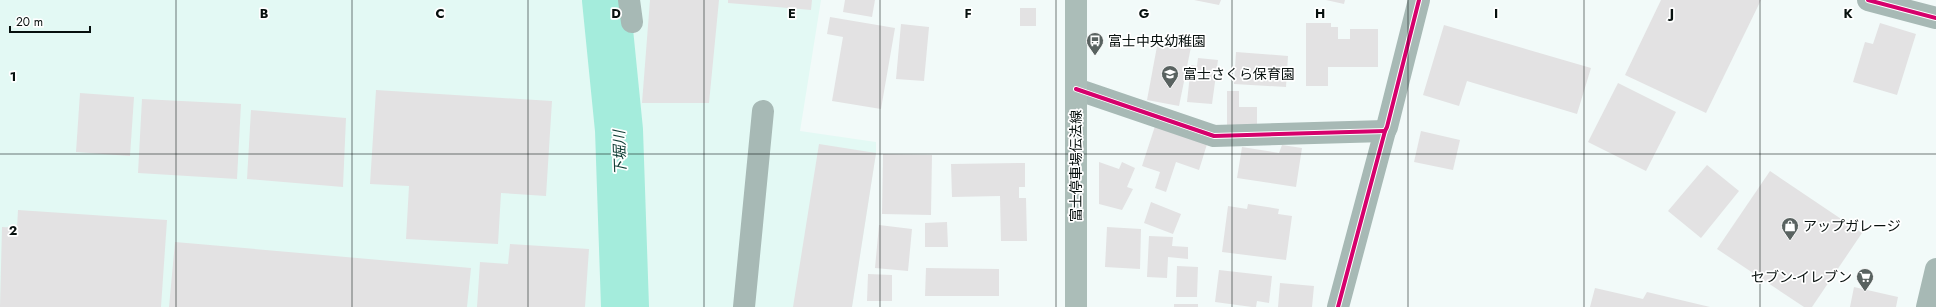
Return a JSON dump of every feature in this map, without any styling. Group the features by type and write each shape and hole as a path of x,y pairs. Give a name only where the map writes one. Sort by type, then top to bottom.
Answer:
{"main road":[{"name":"富士停車場伝法線","path":"1076,0 1076,307"}],"street":[{"path":"629,0 632,22"},
{"path":"1338,307 1384,131 1387,127 1419,0"},
{"path":"1868,0 1936,18"},
{"path":"1076,89 1214,136 1384,131"},
{"path":"744,307 763,111"},
{"path":"1927,307 1936,269"}],"shaded area":[{"path":"0,0 821,0 800,131 876,142 876,153 852,307 0,307"}],"building":[{"path":"650,0 719,0 709,103 642,103"},
{"path":"728,0 812,0 811,10 728,3"},
{"path":"845,0 875,0 872,17 843,12"},
{"path":"1194,0 1221,0 1219,5"},
{"path":"1326,0 1345,0 1344,4"},
{"path":"1661,0 1761,0 1706,113 1625,75"},
{"path":"1020,8 1036,8 1036,26 1020,26"},
{"path":"830,17 895,28 881,109 832,101 843,37 827,34"},
{"path":"1306,23 1331,23 1331,27 1338,27 1338,39 1350,39 1350,29 1378,29 1378,67 1328,67 1328,86 1306,86"},
{"path":"1880,23 1916,34 1897,95 1853,82 1865,42 1873,44"},
{"path":"901,24 929,27 924,81 896,79"},
{"path":"1444,25 1591,68 1577,114 1467,81 1459,106 1423,95"},
{"path":"1158,41 1191,47 1179,106 1147,100"},
{"path":"1236,52 1288,56 1286,87 1234,84"},
{"path":"1198,58 1218,60 1212,104 1187,102 1191,65 1197,66"},
{"path":"1618,83 1676,112 1646,171 1588,142"},
{"path":"376,90 552,101 546,196 501,193 498,244 406,239 409,186 370,184"},
{"path":"1227,91 1239,91 1239,107 1257,107 1257,127 1227,128"},
{"path":"80,93 134,97 130,156 76,152"},
{"path":"142,99 241,104 237,179 138,173"},
{"path":"251,110 346,118 343,187 247,179"},
{"path":"1156,123 1208,141 1199,170 1176,162 1166,192 1155,188 1160,172 1142,166"},
{"path":"1421,131 1460,140 1453,170 1414,162"},
{"path":"819,144 876,153 852,307 793,307"},
{"path":"1282,145 1302,148 1296,187 1237,178 1242,147 1279,153"},
{"path":"883,154 932,155 931,215 882,214"},
{"path":"1099,162 1119,169 1122,162 1135,168 1127,187 1133,189 1122,210 1099,204"},
{"path":"1025,163 1025,187 1019,187 1019,198 1026,198 1027,241 1001,241 1000,196 952,197 951,164"},
{"path":"1707,165 1739,191 1701,238 1668,211"},
{"name":"アップガレージ","path":"1770,171 1862,233 1812,307 1804,307 1717,249"},
{"path":"1151,202 1181,214 1173,234 1144,223"},
{"path":"1248,204 1279,209 1278,214 1292,216 1286,260 1222,252 1228,206 1247,209"},
{"path":"18,210 167,220 161,307 0,307 2,227 17,228"},
{"path":"947,222 948,247 925,247 925,223"},
{"path":"879,225 912,229 908,271 875,268"},
{"path":"1107,227 1141,229 1140,269 1105,267"},
{"path":"1149,236 1173,237 1172,246 1188,247 1188,259 1168,257 1167,278 1147,277"},
{"path":"175,242 471,268 467,307 169,307"},
{"path":"510,244 589,249 585,307 477,307 480,262 508,264"},
{"path":"1177,266 1198,267 1197,297 1176,297"},
{"path":"926,268 999,269 999,296 925,296"},
{"path":"1219,270 1272,276 1269,303 1257,301 1256,307 1252,307 1215,302"},
{"path":"868,274 892,275 892,301 867,301"},
{"path":"1280,283 1314,286 1312,307 1278,307"},
{"name":"セブン-イレブン","path":"1854,287 1898,297 1896,307 1850,307"},
{"path":"1595,288 1643,299 1647,292 1710,307 1590,307"},
{"path":"1174,304 1198,304 1198,307 1174,307"}],"waterway":[{"name":"下堀川","path":"606,0 619,130 625,307"}],"cycle path":[{"path":"1338,307 1387,127 1419,0"},
{"path":"1868,0 1936,18"},
{"path":"1076,89 1214,136 1385,131"}],"place":[{"name":"富士中央幼稚園","path":"1095,56"},
{"name":"富士さくら保育園","path":"1170,89"},
{"name":"アップガレージ","path":"1790,241"},
{"name":"セブン-イレブン","path":"1865,292"}]}
